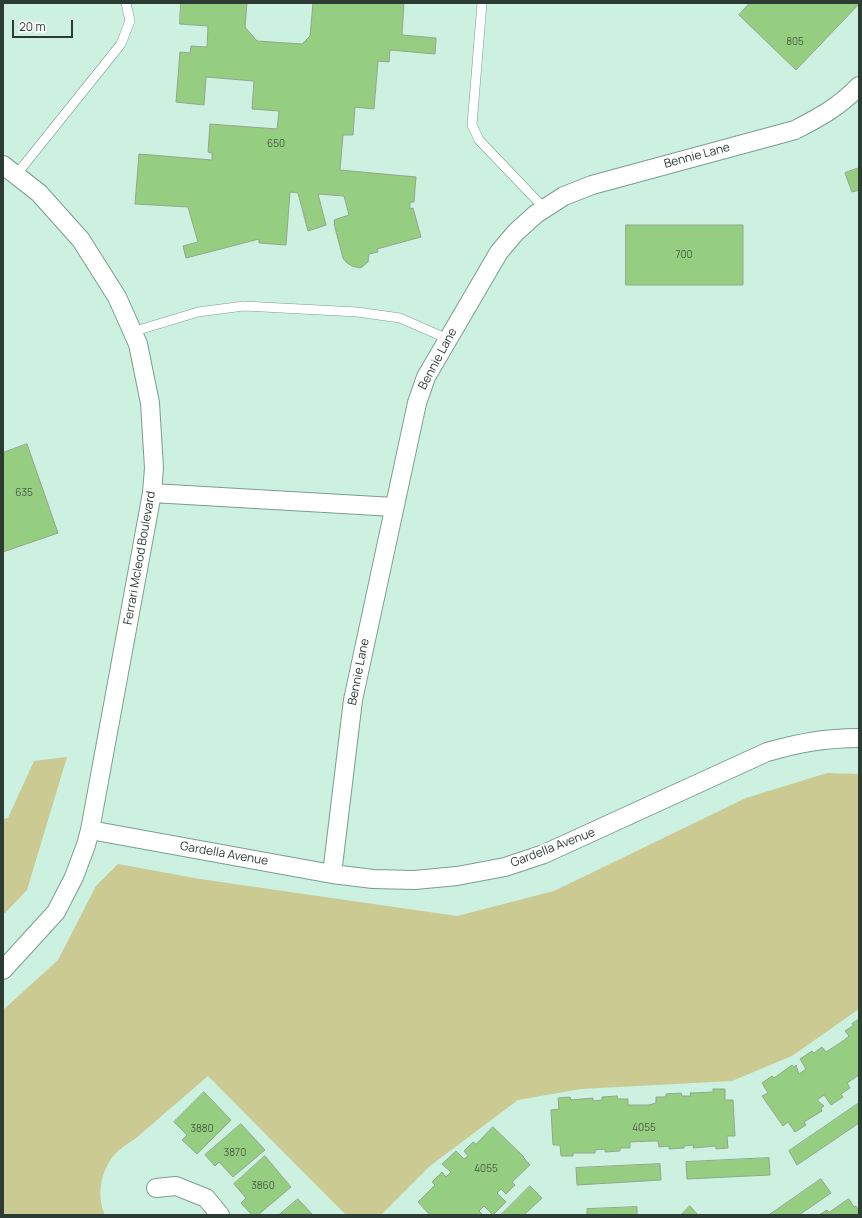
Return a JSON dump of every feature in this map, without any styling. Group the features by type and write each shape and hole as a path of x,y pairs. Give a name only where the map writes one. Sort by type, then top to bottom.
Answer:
{"street":[{"name":"Bennie Lane","path":"332,874 353,700 417,403 426,377 499,252 516,232 536,214 564,196 592,185 795,130 824,115 846,99 859,86"},
{"name":"Ferrari Mcleod Boulevard","path":"3,970 56,912 74,877 86,845 152,493 154,468 150,403 138,344 117,297 81,240 39,193 9,170"},
{"path":"152,493 394,507"},
{"name":"Gardella Avenue","path":"90,830 332,874 373,879 415,880 457,876 505,867 544,854 571,843 767,752 798,743 830,739 859,738"},
{"path":"156,1188 176,1186 206,1198 220,1215"}],"lane":[{"path":"9,170 121,44 130,21 126,3"},
{"path":"482,3 472,125 479,140 544,208"},
{"path":"132,332 198,312 244,306 357,312 400,318 448,339"}],"shaded area":[{"path":"67,757 27,890 3,915 3,819 8,818 34,761"},
{"path":"827,773 859,774 859,1009 792,1056 732,1081 581,1089 518,1100 430,1166 381,1215 346,1215 208,1076 135,1139 115,1154 110,1160 101,1183 102,1207 105,1215 3,1215 3,1010 58,960 96,886 118,864 200,879 457,916 554,891 746,798"}],"building":[{"path":"181,3 247,3 245,27 257,41 302,44 310,36 313,3 404,3 402,35 436,38 435,54 390,50 389,62 378,61 374,109 355,107 353,135 343,135 340,170 416,177 414,202 410,202 410,209 413,208 421,237 377,249 378,252 369,254 368,262 362,267 352,266 343,258 334,224 334,220 349,215 344,196 318,194 326,225 308,231 298,193 290,192 286,245 259,243 259,239 186,258 183,246 198,242 188,207 135,204 139,154 212,160 212,153 208,152 210,124 277,129 279,111 252,109 254,81 206,77 204,105 176,102 180,52 190,53 191,46 207,47 208,26 180,24"},
{"path":"750,3 859,4 796,70 739,15"},
{"path":"859,168 859,190 852,192 845,173"},
{"path":"626,225 743,225 743,285 626,285"},
{"path":"27,444 58,533 3,552 3,453"},
{"path":"859,1019 859,1075 847,1083 850,1088 841,1094 843,1097 831,1105 824,1095 817,1100 824,1106 821,1108 822,1111 804,1122 806,1125 795,1132 788,1122 783,1126 762,1096 768,1093 762,1083 772,1076 774,1078 792,1065 794,1067 796,1065 799,1074 806,1069 800,1059 812,1051 814,1053 822,1047 826,1052 843,1041 849,1036 845,1031 854,1025 852,1024"},
{"path":"713,1089 725,1089 725,1100 733,1100 735,1136 727,1136 728,1148 716,1149 716,1146 693,1148 694,1145 684,1146 684,1148 669,1149 669,1146 659,1147 658,1141 630,1142 630,1148 620,1148 620,1151 605,1152 605,1149 595,1150 595,1153 573,1153 573,1156 561,1156 560,1145 553,1145 551,1110 559,1109 558,1098 570,1097 571,1100 593,1098 593,1101 602,1100 602,1097 617,1096 618,1099 628,1099 628,1105 649,1105 656,1103 656,1097 666,1097 666,1094 681,1093 682,1096 691,1096 690,1093 713,1092"},
{"path":"204,1092 231,1120 197,1154 182,1140 187,1135 174,1122"},
{"path":"859,1103 859,1123 797,1165 789,1151"},
{"path":"241,1124 265,1150 233,1177 219,1162 215,1166 205,1155"},
{"path":"493,1127 524,1157 530,1165 512,1182 515,1185 506,1194 501,1189 497,1193 506,1202 493,1215 484,1206 479,1211 483,1215 430,1215 418,1202 435,1185 432,1182 442,1172 446,1177 451,1172 442,1164 456,1151 464,1159 468,1156 464,1151 473,1142 476,1144"},
{"path":"265,1156 291,1187 258,1215 252,1215 241,1203 246,1198 234,1184"},
{"path":"769,1158 770,1175 687,1179 686,1162"},
{"path":"660,1164 661,1180 577,1185 576,1168"},
{"path":"821,1179 831,1193 799,1215 769,1215"},
{"path":"530,1186 542,1198 524,1215 501,1215"},
{"path":"298,1199 313,1215 279,1215"},
{"path":"849,1199 854,1207 856,1206 859,1211 859,1215 819,1215 827,1210 829,1212"},
{"path":"690,1206 698,1215 681,1215"},
{"path":"637,1207 637,1215 587,1215 587,1209"}]}
